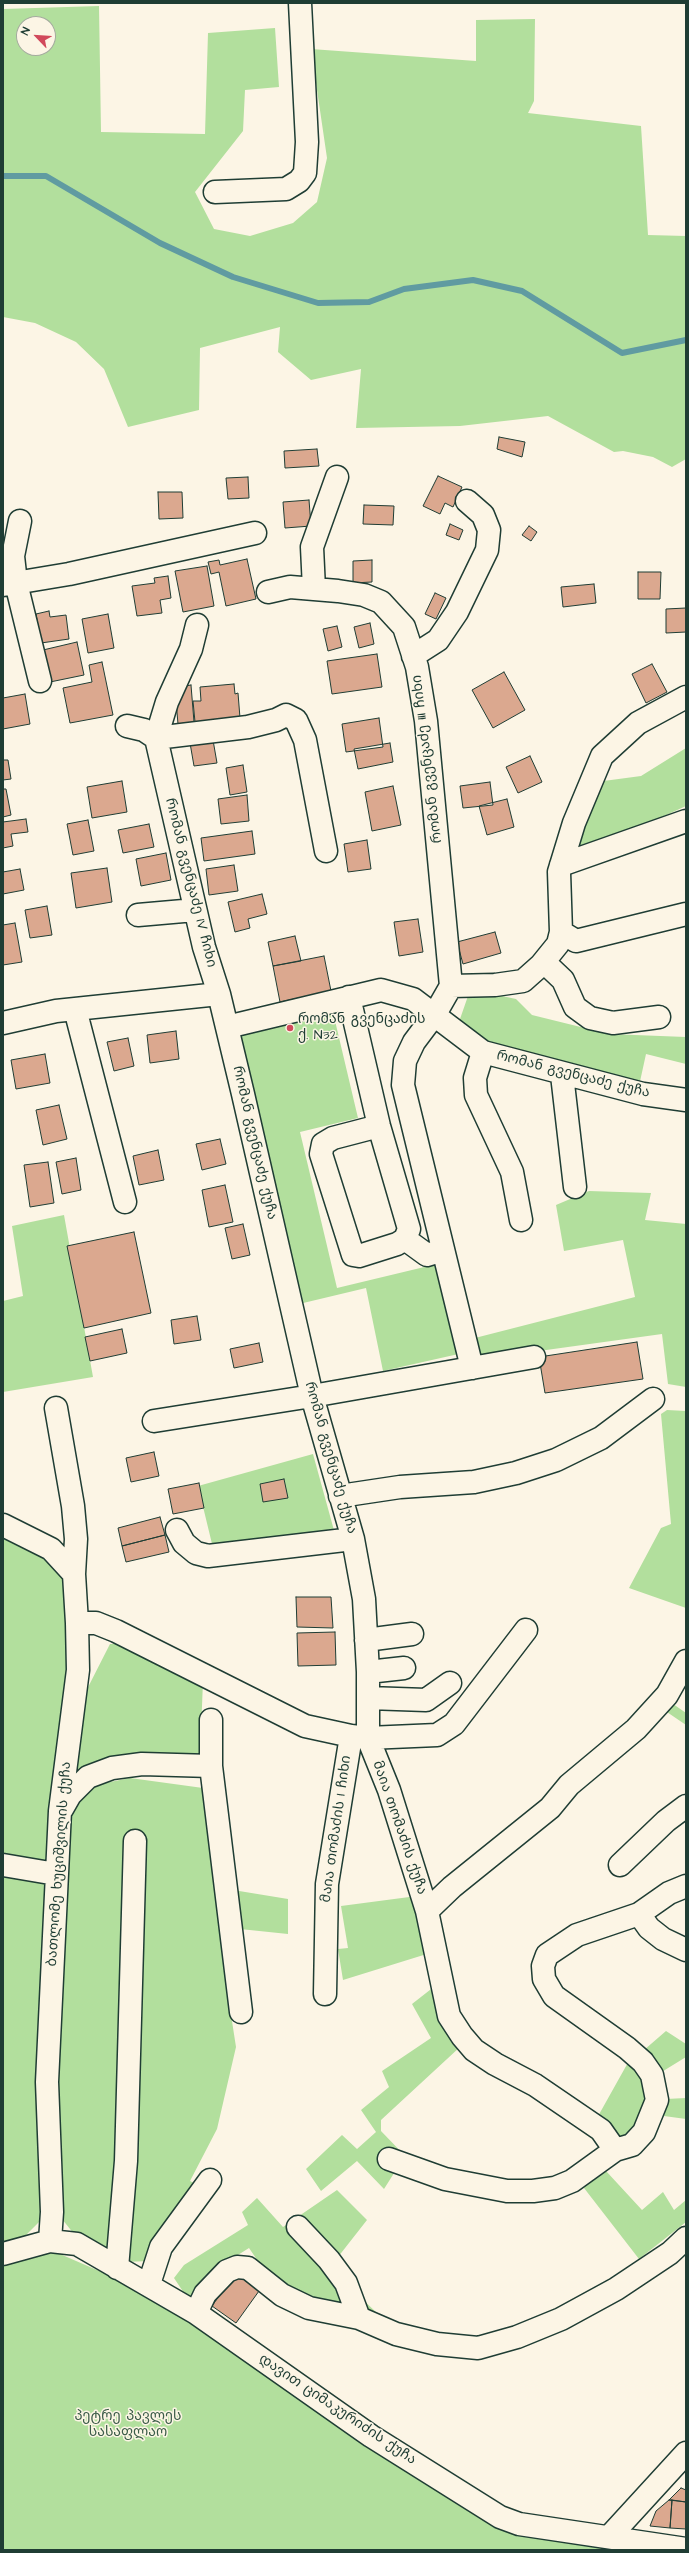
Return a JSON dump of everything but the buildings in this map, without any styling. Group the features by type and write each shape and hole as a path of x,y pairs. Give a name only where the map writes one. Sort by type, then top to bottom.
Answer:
{"street":[{"path":"215,192 286,189 299,181 305,173 307,142 300,3"},
{"path":"314,589 312,547 337,477"},
{"path":"414,656 438,640 457,612 487,550 489,530 483,515 467,501"},
{"path":"20,521 9,584 40,681"},
{"path":"9,584 69,574 255,533"},
{"name":"რომან გვენცაძე III ჩიხი","path":"268,592 290,588 314,589 364,595 381,602 404,627 414,656 426,721 451,986"},
{"path":"156,738 167,702 191,649 196,625"},
{"path":"472,1368 403,1085 405,1061 414,1042 435,1014 451,986 495,985 523,981 544,962 558,944 561,932 559,872 574,823 602,756 638,723 686,697"},
{"path":"127,726 144,730 156,738 248,727 276,720 286,715 296,720 305,740 326,851"},
{"name":"რომან გვენცაძე IV ჩიხი","path":"156,738 204,947 219,994 227,1028"},
{"path":"561,865 686,821"},
{"path":"138,915 196,910"},
{"path":"561,932 576,941 686,914"},
{"path":"544,962 563,980 575,1007 590,1018 613,1023 659,1017"},
{"name":"რომან გვენცაძე ქუჩა","path":"360,1737 368,1698 368,1672 364,1600 353,1539 312,1396 227,1028 381,990 413,999 435,1014 483,1052 562,1074 643,1094 686,1100"},
{"path":"3,1023 75,1009 219,994"},
{"path":"348,998 380,1126 409,1229 405,1239 397,1244 365,1254 353,1255 321,1154 323,1144 333,1138 380,1126"},
{"path":"75,1009 125,1202"},
{"path":"483,1052 475,1078 476,1095 512,1172 521,1220"},
{"path":"562,1074 575,1187"},
{"path":"405,1239 427,1255 442,1250"},
{"path":"154,1421 312,1396 534,1357"},
{"path":"340,1496 400,1487 474,1482 516,1473 556,1460 601,1438 653,1399"},
{"name":"ბათლომე ხუციშვილის ქუჩა","path":"50,2241 52,2212 47,2082 56,1874 60,1811 78,1670 74,1574 76,1539 73,1506 56,1408"},
{"path":"3,1525 51,1549 74,1574"},
{"path":"178,1530 184,1543 196,1553 208,1556 353,1539"},
{"path":"77,1622 96,1623 116,1631 305,1726 360,1737 437,1735 454,1724 526,1630"},
{"path":"366,1640 412,1634"},
{"path":"427,1911 452,1887 550,1808 569,1785 636,1729 667,1695 686,1661"},
{"path":"368,1672 404,1668"},
{"path":"368,1698 426,1700 450,1683"},
{"path":"211,1720 211,1766 241,2012"},
{"name":"მაია თომაძის ქუჩა","path":"360,1737 388,1790 427,1911 449,2016 462,2036 474,2050 495,2064 535,2085 601,2130 615,2150"},
{"name":"მაია თომაძის I ჩიხი","path":"325,1994 327,1884 360,1737"},
{"path":"60,1811 70,1795 88,1778 112,1768 142,1764 211,1766"},
{"path":"620,1864 666,1821 686,1806"},
{"path":"117,2268 126,2161 134,1841"},
{"path":"3,1865 56,1874"},
{"path":"389,2159 444,2179 507,2191 533,2191 555,2188 572,2180 615,2150 632,2145 644,2132 652,2116 657,2100 656,2086 652,2075 643,2062 627,2048 554,1996 544,1979 543,1966 547,1955 577,1935 639,1914 669,1893 686,1886"},
{"path":"639,1914 649,1928 663,1939 686,1950"},
{"path":"149,2284 161,2247 210,2180"},
{"path":"298,2227 329,2260 346,2283 359,2318"},
{"path":"196,2313 205,2294 215,2282 227,2271 236,2266 248,2268 282,2295 309,2308 359,2318 396,2334 437,2344 478,2348 517,2337 561,2319 616,2289 670,2253 686,2238"},
{"name":"დავით ციმაკურიძის ქუჩა","path":"3,2254 50,2241 76,2244 117,2268 149,2284 196,2313 371,2436 500,2517 519,2524 610,2536 686,2549"},
{"path":"610,2536 686,2453"}],"green space":[{"path":"99,6 101,132 205,134 208,33 275,28 279,87 245,90 243,131 195,192 214,229 250,236 293,223 317,202 327,158 311,49 476,61 476,20 535,19 534,101 528,113 641,126 648,235 686,236 686,459 672,467 653,457 623,451 614,452 548,416 460,426 356,428 361,369 311,380 278,352 280,327 200,348 199,410 128,427 104,369 76,342 35,323 3,317 3,9"},
{"path":"686,748 686,806 567,860 596,782 641,776"},
{"path":"488,993 516,999 532,1015 609,1034 686,1037 686,1064 646,1054 639,1086 481,1043 467,1031 460,1019 468,996"},
{"path":"332,1008 358,1118 300,1132 337,1288 441,1263 463,1353 383,1371 366,1288 299,1304 239,1043 242,1036 253,1028"},
{"path":"589,1191 651,1193 645,1220 686,1224 686,1387 668,1384 662,1334 539,1351 536,1346 476,1356 471,1339 635,1297 623,1240 564,1251 556,1205"},
{"path":"64,1215 93,1377 3,1392 3,1301 23,1296 12,1226"},
{"path":"667,1410 686,1411 686,1608 629,1588 661,1528 671,1524 661,1414"},
{"path":"313,1454 335,1534 213,1548 198,1486"},
{"name":"პეტრე პავლეს სასაფლაო","path":"3,1534 54,1559 67,1582 69,1623 44,2214 39,2222 24,2237 37,2251 60,2254 150,2293 456,2499 645,2550 3,2550"},
{"path":"110,1644 122,1644 203,1681 200,1756 128,1756 95,1762 74,1776 81,1701"},
{"path":"666,1699 686,1713 686,1725 661,1708"},
{"path":"130,1778 203,1788 227,1989 236,2047 217,2129 190,2181 200,2186 150,2261 124,2262 78,2239 62,2219 57,2187 59,1983 71,1811 85,1787"},
{"path":"233,1890 288,1899 288,1934 240,1929"},
{"path":"417,1896 430,1953 343,1980 338,1949 348,1948 341,1906"},
{"path":"435,1986 460,2047 381,2120 381,2131 408,2159 396,2170 384,2189 357,2161 321,2191 306,2169 342,2135 357,2149 376,2132 361,2110 389,2087 382,2071 431,2038 412,2004"},
{"path":"666,2031 686,2044 686,2057 660,2073 644,2050"},
{"path":"630,2059 651,2090 646,2110 630,2135 621,2139 597,2118"},
{"path":"686,2098 686,2119 664,2116 666,2099"},
{"path":"606,2171 642,2210 663,2192 674,2210 686,2200 686,2222 639,2259 584,2188 593,2176"},
{"path":"337,2190 367,2220 338,2257 356,2293 379,2315 307,2300 264,2270 249,2248 206,2275 188,2299 174,2278 184,2265 248,2225 242,2212 257,2198 283,2227"}],"waterway":[{"path":"3,176 46,176 160,243 233,277 318,303 369,302 404,289 473,280 522,291 622,353 686,340"}],"place":[{"name":"რომან გვენცაძის ქ. N32","path":"290,1028"}]}
